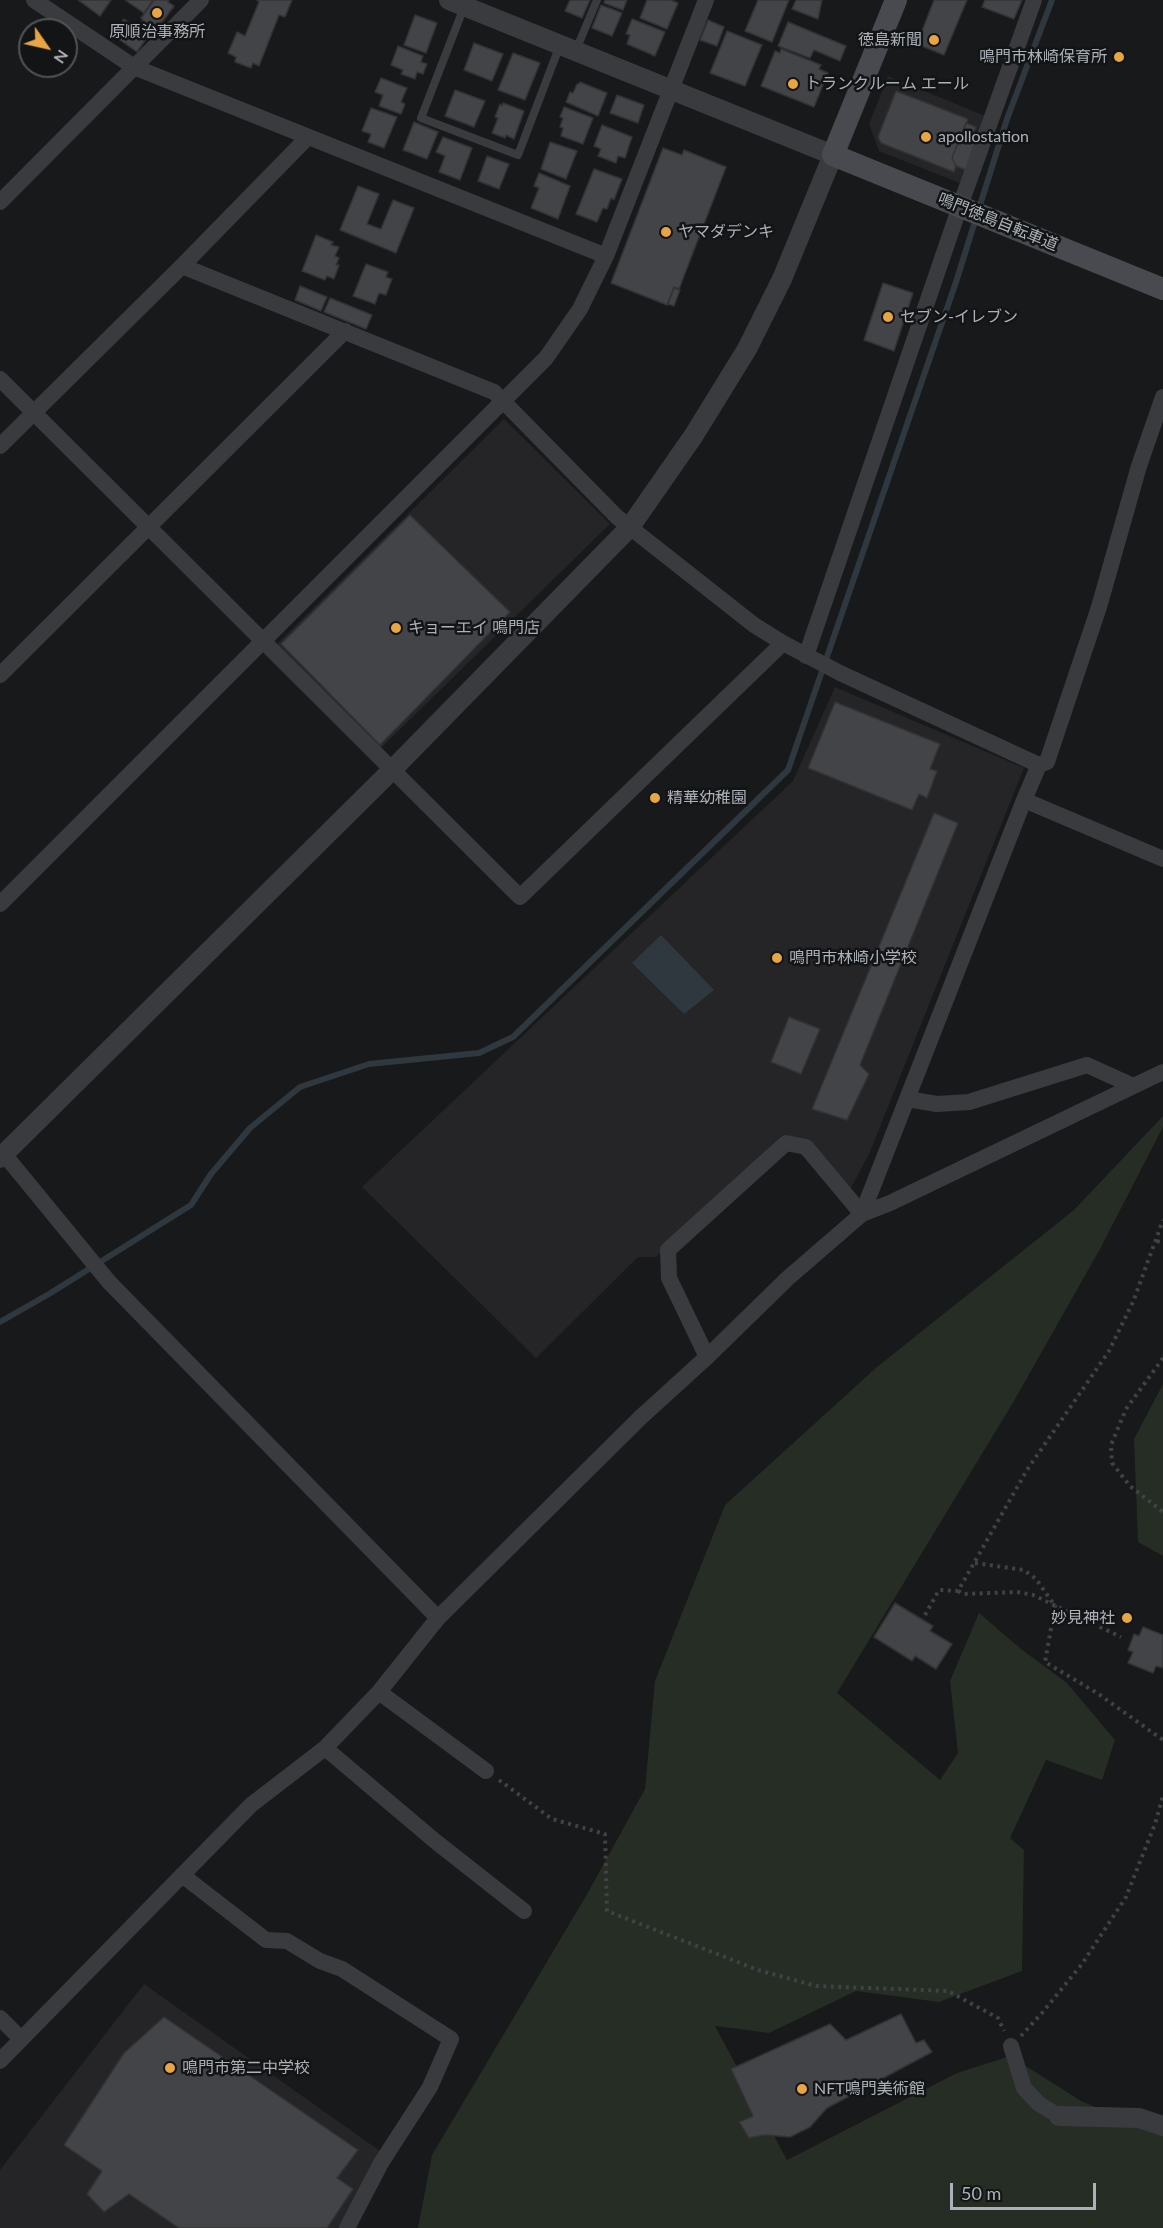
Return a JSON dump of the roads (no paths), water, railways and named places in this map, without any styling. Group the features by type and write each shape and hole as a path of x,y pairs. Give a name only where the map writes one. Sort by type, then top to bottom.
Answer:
{"main road":[{"path":"833,155 896,0"},
{"name":"鳴門徳島自転車道","path":"833,155 1163,289"}],"street":[{"path":"34,0 134,67 606,256"},
{"path":"0,202 201,0"},
{"path":"0,904 546,358 580,309 606,256 706,0"},
{"path":"810,658 1034,0"},
{"path":"438,1618 109,1282 1,1154 392,770 630,527 694,435 747,349 786,269 833,155 457,3"},
{"path":"0,446 182,266 308,137"},
{"path":"182,266 494,392 617,518 754,625 840,673 1039,765 1047,762 1099,607 1139,466 1163,397"},
{"path":"0,675 345,331"},
{"path":"0,379 520,897 783,643"},
{"path":"862,1214 1039,765"},
{"path":"1024,801 1163,859"},
{"path":"907,1099 937,1104 969,1102 1087,1065 1131,1085"},
{"path":"0,2061 251,1805 325,1748 379,1692 438,1618 641,1417 788,1278 862,1214 890,1203 1131,1085 1163,1072"},
{"path":"707,1357 669,1278 668,1250 786,1143 806,1147 862,1214"},
{"path":"379,1692 486,1771"},
{"path":"325,1748 524,1911"},
{"path":"183,1875 267,1940 287,1941 320,1961 342,1970 451,2039 430,2087 381,2163 347,2228"},
{"path":"0,2018 21,2039"},
{"path":"1011,2046 1024,2088 1039,2104 1059,2116 1139,2118 1163,2126"}],"lane":[{"path":"457,3 421,118 518,155 568,48 597,0"}],"waterway":[{"path":"0,1322 191,1205 211,1174 250,1128 300,1087 369,1064 479,1053 513,1037 788,770 956,282 1007,119 1052,0"}],"place":[{"name":"原順治事務所","path":"157,13"},
{"name":"徳島新聞","path":"934,40"},
{"name":"鳴門市林崎保育所","path":"1119,57"},
{"name":"トランクルーム エール","path":"793,84"},
{"name":"apollostation","path":"926,137"},
{"name":"ヤマダデンキ","path":"666,232"},
{"name":"セブン-イレブン","path":"888,317"},
{"name":"キョーエイ 鳴門店","path":"396,628"},
{"name":"精華幼稚園","path":"655,798"},
{"name":"鳴門市林崎小学校","path":"777,958"},
{"name":"妙見神社","path":"1127,1618"},
{"name":"鳴門市第二中学校","path":"170,2068"},
{"name":"NFT鳴門美術館","path":"802,2089"}]}
